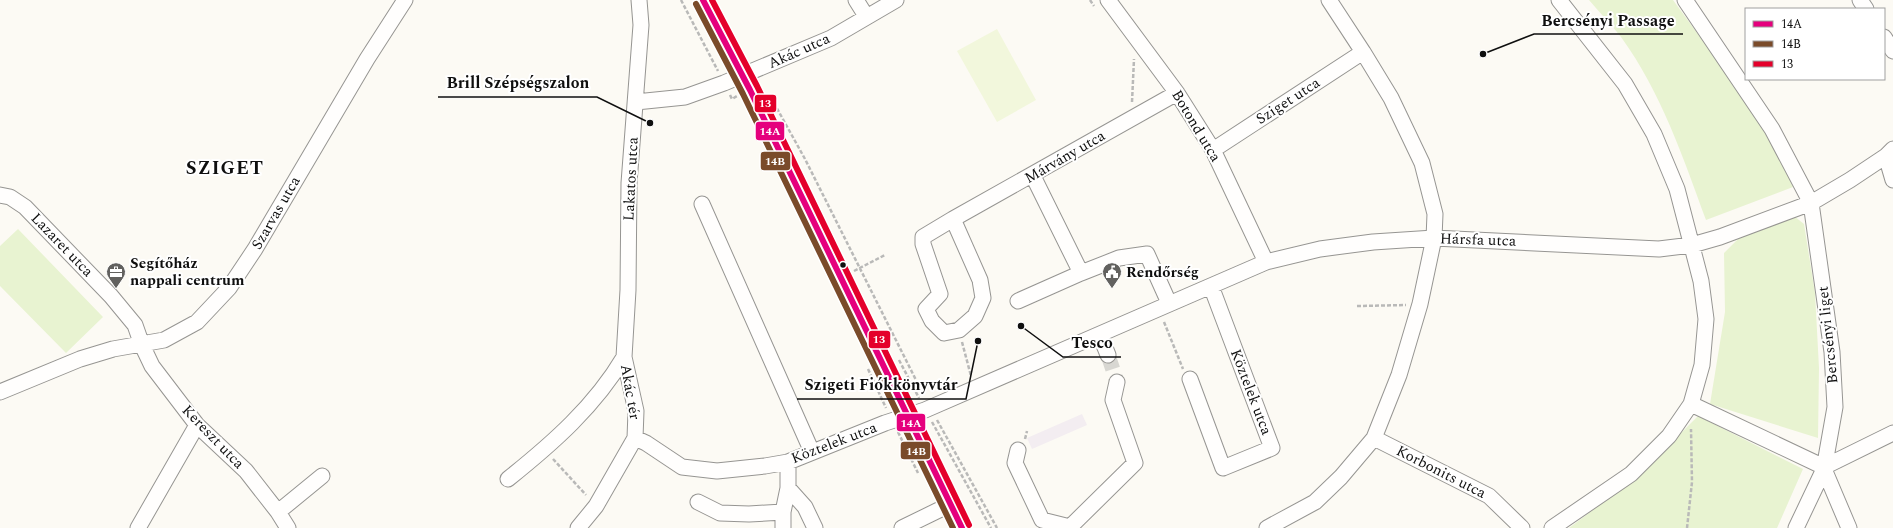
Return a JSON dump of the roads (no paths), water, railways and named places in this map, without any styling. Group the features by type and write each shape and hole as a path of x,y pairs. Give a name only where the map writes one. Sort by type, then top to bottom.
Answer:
{"street":[{"name":"Szarvas utca","path":"0,392 80,359 113,349 164,340 197,322 229,288 255,249 366,60 405,0"},
{"name":"Lakatos utca","path":"624,357 628,290 629,183 641,25 638,0"},
{"path":"703,0 743,75 909,416 949,505 962,528"},
{"path":"856,0 866,16"},
{"name":"Akác utca","path":"636,102 685,96 724,83 831,38 866,16 896,0"},
{"name":"Botond utca","path":"1108,0 1176,93 1212,150 1266,262"},
{"path":"1267,528 1315,502 1341,477 1374,438 1399,375 1420,304 1434,238 1435,214 1422,163 1391,98 1329,0"},
{"path":"1552,528 1631,474 1669,436 1691,404 1702,365 1706,319 1701,281 1677,189 1654,134 1625,84 1559,0"},
{"name":"Bercsényi liget","path":"1685,0 1772,129 1811,203 1832,352 1835,407 1824,468 1796,528"},
{"path":"1885,39 1893,51"},
{"name":"Sziget utca","path":"1212,150 1363,52"},
{"name":"Márvány utca","path":"953,219 980,280 984,298 975,316 959,330 944,333 932,321 926,309 940,294 925,251 923,237 953,219 1033,176 1176,93"},
{"path":"1692,245 1720,237 1811,203 1850,180 1890,153 1893,180"},
{"path":"1033,176 1081,273"},
{"name":"Lazaret utca","path":"0,195 10,197 25,207 111,296 135,325 142,345"},
{"path":"702,204 812,452"},
{"name":"Hársfa utca","path":"1266,262 1320,249 1373,242 1434,238 1659,249 1692,245"},
{"path":"1018,300 1119,258 1147,254 1164,306"},
{"name":"Köztelek utca","path":"635,438 646,443 682,467 716,471 788,462 885,423 909,416 1100,335 1266,262"},
{"name":"Köztelek utca","path":"1190,379 1223,468 1272,448 1210,286"},
{"path":"1100,335 1108,355"},
{"name":"Kereszt utca","path":"142,345 152,366 197,425 246,472 278,512 288,528"},
{"name":"Akác tér","path":"578,528 596,506 635,438 636,411 624,357"},
{"name":"Akác tér","path":"508,479 544,450 589,407 610,381 624,357"},
{"path":"1018,450 1014,463 1042,520 1070,528 1135,463 1113,400 1117,382"},
{"path":"1691,404 1824,468 1849,528"},
{"path":"138,528 197,425"},
{"path":"1824,468 1893,433"},
{"name":"Korbonits utca","path":"1374,438 1489,496 1522,528"},
{"path":"783,528 783,512 788,488 788,462"},
{"path":"278,512 322,476"},
{"path":"788,488 805,507 815,528"},
{"path":"698,502 720,513 749,514 783,512"},
{"path":"902,528 949,505"}],"tunnel":[{"path":"1108,355 1117,382"}],"place":[{"name":"Bercsényi Passage","path":"1483,54"},
{"name":"Brill Szépségszalon","path":"650,123"},
{"name":"Segítőház nappali centrum","path":"116,289"},
{"name":"Rendőrség","path":"1112,289"},
{"name":"Tesco","path":"1021,326"},
{"name":"Szigeti Fiókkönyvtár","path":"978,341"}],"district":[{"name":"SZIGET","path":"225,168"}]}
